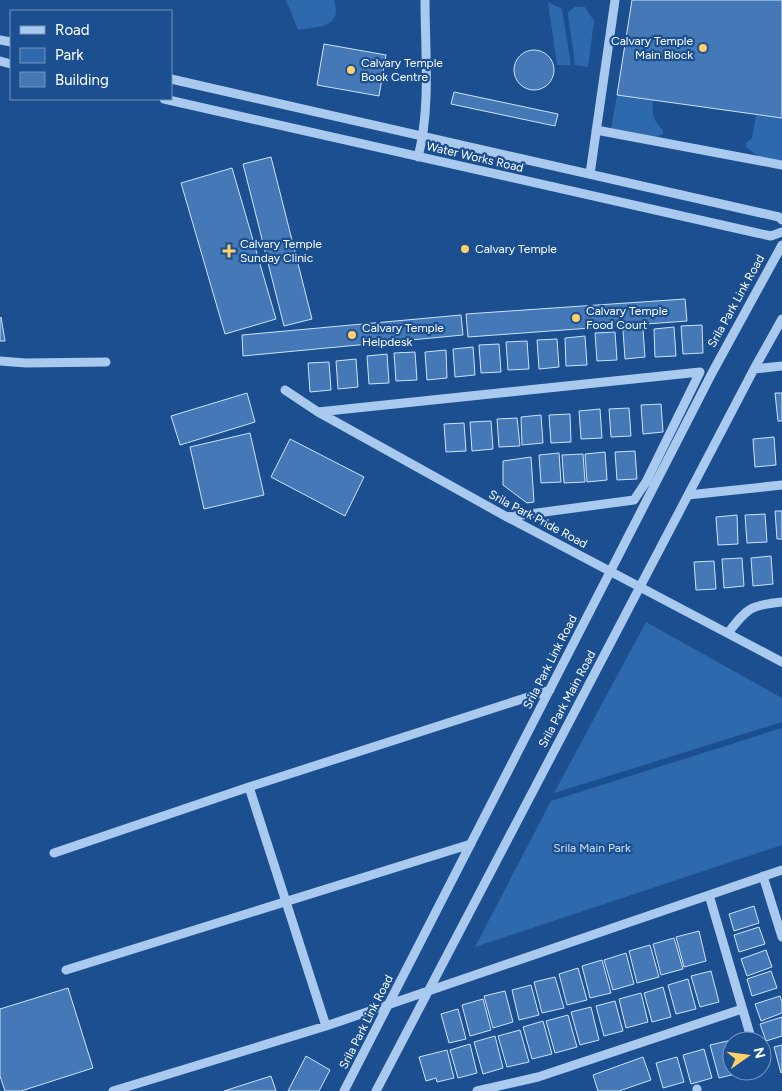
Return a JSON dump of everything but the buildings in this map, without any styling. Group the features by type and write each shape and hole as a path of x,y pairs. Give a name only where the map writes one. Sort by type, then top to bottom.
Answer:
{"street":[{"path":"418,157 423,136 425,102 425,0"},
{"path":"590,174 615,0"},
{"name":"Water Works Road","path":"172,79 761,213 782,220"},
{"name":"Water Works Road","path":"168,100 757,233 771,236 782,232"},
{"path":"596,130 782,165"},
{"name":"Srila Park Link Road","path":"344,1091 712,373 782,245"},
{"name":"Srila Park Main Road","path":"376,1091 754,368 782,319"},
{"path":"0,361 26,363 106,362"},
{"path":"754,368 782,366"},
{"path":"318,412 700,372 646,482 634,500 506,517"},
{"name":"Srila Park Pride Road","path":"285,390 318,412 506,517 782,662"},
{"path":"688,495 782,485"},
{"path":"728,633 749,609 759,604 782,602"},
{"path":"54,853 249,787 550,690"},
{"path":"249,787 326,1026"},
{"path":"66,970 471,844"},
{"path":"113,1091 326,1026 782,870"},
{"path":"763,876 781,933"},
{"path":"709,895 749,1031"},
{"path":"477,1091 538,1077 742,1010"}],"green space":[{"path":"286,0 334,0 335,16 327,24 298,30"},
{"path":"548,2 562,9 571,65 557,65"},
{"path":"575,7 585,7 594,21 588,67 575,65 568,14"},
{"path":"617,95 653,100 654,116 663,130 663,134 656,137 611,129"},
{"path":"756,115 782,118 782,162 762,159 746,147 746,143 752,138"},
{"path":"646,622 782,698 782,722 554,793"},
{"name":"Srila Main Park","path":"782,728 782,845 475,947 551,801"}],"place":[{"name":"Calvary Temple Main Block","path":"703,48"},
{"name":"Calvary Temple Book Centre","path":"351,70"},
{"name":"Calvary Temple","path":"465,249"},
{"name":"Calvary Temple Sunday Clinic","path":"229,251"},
{"name":"Calvary Temple Food Court","path":"576,318"},
{"name":"Calvary Temple Helpdesk","path":"352,335"}]}
